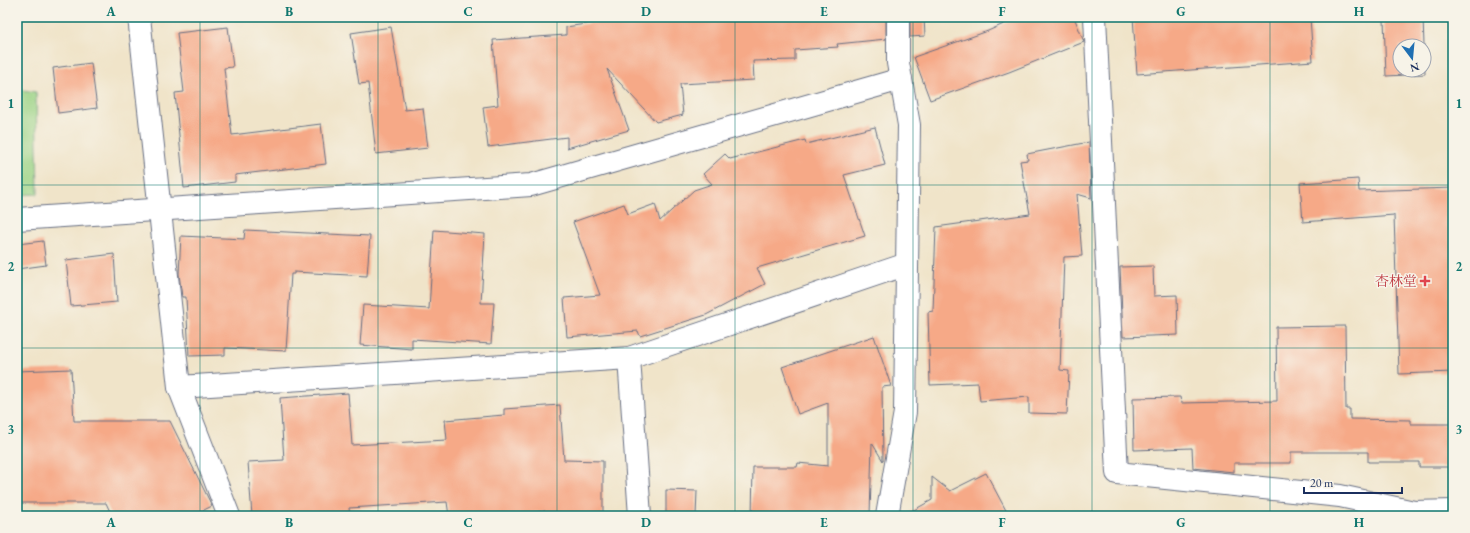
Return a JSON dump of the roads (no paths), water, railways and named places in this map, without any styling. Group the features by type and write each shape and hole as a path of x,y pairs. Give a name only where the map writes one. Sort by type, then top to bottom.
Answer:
{"street":[{"path":"139,17 179,387 229,516"},
{"path":"887,516 905,412 909,125 898,63 898,17"},
{"path":"1095,17 1117,473 1340,496 1414,512 1453,511"},
{"path":"17,219 531,185 901,79"},
{"path":"179,387 629,358 907,264"},
{"path":"629,358 640,516"}],"place":[{"name":"杏林堂","path":"1425,281"}]}
